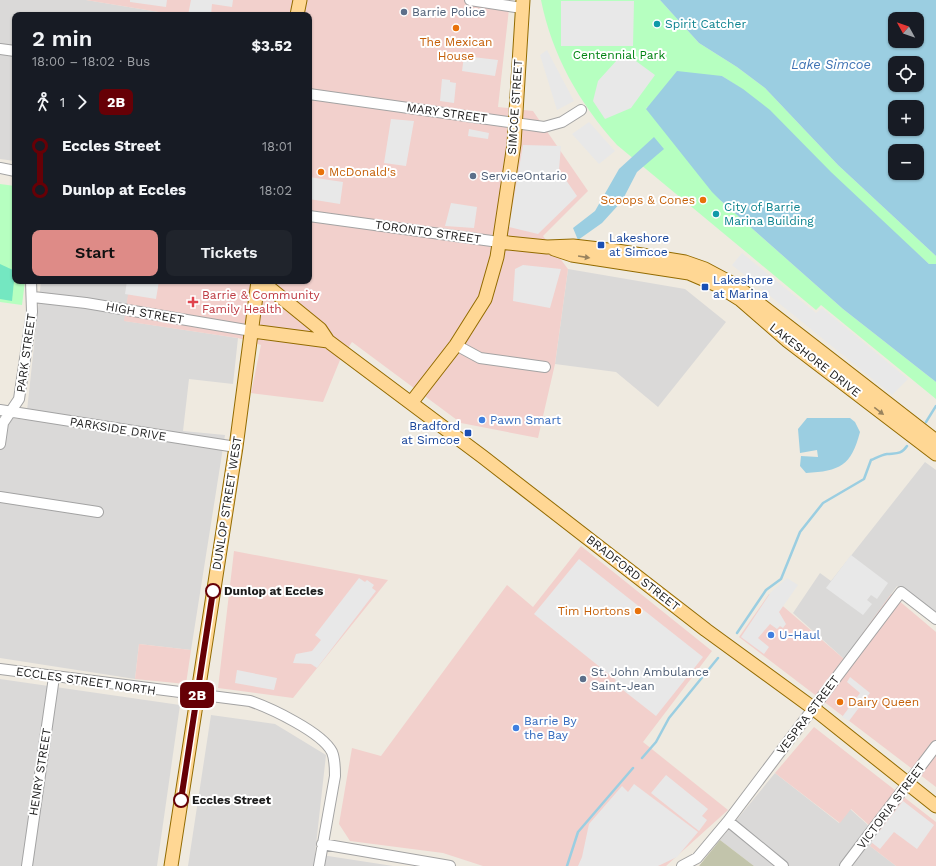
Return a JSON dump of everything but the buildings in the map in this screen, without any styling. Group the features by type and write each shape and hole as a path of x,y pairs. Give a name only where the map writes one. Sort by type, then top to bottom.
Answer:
{"main road":[{"path":"298,12 300,0"},
{"name":"SIMCOE STREET","path":"411,403 456,345 485,299 499,242 516,123 522,4"},
{"name":"TORONTO STREET","path":"499,242 547,246 572,255 692,269"},
{"path":"692,269 735,285 936,441"},
{"name":"LAKESHORE DRIVE","path":"692,269 741,300 788,341 936,454"},
{"name":"DUNLOP STREET WEST","path":"171,866 196,696 236,447 258,284"},
{"path":"266,284 320,329 328,341"},
{"name":"HIGH STREET","path":"252,331 328,341"},
{"name":"BRADFORD STREET","path":"328,341 813,708 936,806"}],"street":[{"path":"470,0 522,4"},
{"path":"0,49 12,51"},
{"name":"MARY STREET","path":"312,94 544,127 562,122 581,110"},
{"path":"0,168 12,170"},
{"name":"TORONTO STREET","path":"312,216 499,242"},
{"name":"PARK STREET","path":"0,444 5,411 19,400 32,297 32,284"},
{"name":"HIGH STREET","path":"32,297 86,303 252,331"},
{"path":"456,345 480,358 544,368"},
{"name":"PARKSIDE DRIVE","path":"5,411 236,447"},
{"path":"0,496 98,512"},
{"name":"VESPRA STREET","path":"682,866 697,858 728,821 901,592 936,619"},
{"name":"ECCLES STREET NORTH","path":"0,669 196,696 236,699 261,705 313,733 332,751 335,764 335,776 322,844"},
{"name":"HENRY STREET","path":"26,866 54,677"},
{"name":"VICTORIA STREET","path":"845,866 936,746"},
{"path":"728,821 783,866"},
{"path":"319,866 322,844 450,866"}],"shaded area":[{"path":"0,0 86,0 159,12 12,12 12,161 0,159"},
{"path":"86,0 510,0 498,107 533,111 588,191 543,236 568,269 555,364 538,438 461,423 352,342 340,360 323,402 251,393 261,345 238,338 124,321 130,284 312,284 312,12 159,12"},
{"path":"130,0 167,0 166,7 130,2"},
{"path":"191,0 233,0 232,7 212,4 211,12 189,12"},
{"path":"561,1 634,1 633,46 561,46"},
{"path":"547,50 574,101 557,110 540,55"},
{"path":"464,56 498,60 495,76 462,71"},
{"path":"629,56 655,75 631,108 605,119 593,101 598,81 617,60"},
{"path":"442,79 450,80 450,82 456,83 454,103 440,101"},
{"path":"391,119 414,121 406,166 384,163"},
{"path":"589,122 615,151 599,164 572,134"},
{"path":"469,129 489,133 488,139 468,136"},
{"path":"523,145 561,146 559,170 577,196 538,234 509,227"},
{"path":"312,177 343,182 340,204 312,199"},
{"path":"451,203 477,207 474,228 445,226"},
{"path":"742,253 816,313 822,308 908,379 892,395 732,265"},
{"path":"523,265 561,269 550,308 513,301 515,269"},
{"path":"568,269 685,289 726,322 658,407 616,372 555,364"},
{"path":"41,284 130,284 125,321 238,338 233,384 189,379 183,431 225,435 191,650 139,644 135,679 0,658 0,416 26,420"},
{"path":"127,284 158,284 156,299 125,294"},
{"path":"925,462 936,470 936,614 897,586 844,659 793,613 820,573 831,581"},
{"path":"581,546 712,651 643,742 728,810 666,866 483,866 443,853 350,841 339,824 352,748 381,756 507,585 533,607"},
{"path":"234,551 388,580 293,698 218,688"},
{"path":"851,555 888,583 877,599 871,595 867,600 872,604 863,615 826,588"},
{"path":"579,559 703,657 656,716 614,683 616,680 534,614"},
{"path":"359,578 365,582 367,580 374,585 372,588 376,591 317,668 311,664 293,663 296,654 312,651 321,640 315,635"},
{"path":"787,578 798,585 779,612 786,624 783,628 780,626 777,629 770,624 758,638 769,647 764,654 741,637 771,592"},
{"path":"769,594 844,659 891,594 936,632 936,787 739,637"},
{"path":"139,644 191,650 186,684 135,679"},
{"path":"237,670 277,678 274,690 235,683"},
{"path":"850,677 870,693 849,721 842,717 860,693 847,682"},
{"path":"0,679 180,705 157,866 0,866"},
{"path":"211,715 275,724 326,755 315,854 393,866 188,866"},
{"path":"814,727 936,822 936,866 896,866 870,846 879,834 851,809 840,823 775,773"},
{"path":"775,773 839,823 850,809 879,835 870,846 896,866 754,866 720,840"},
{"path":"666,775 708,809 702,816 707,820 699,831 651,793"},
{"path":"634,784 698,832 677,857 658,866 578,866 582,857 589,824 622,786 628,792"},
{"path":"903,801 934,825 917,849 894,832 880,849 871,842"},
{"path":"720,840 754,866 699,866"}],"green space":[{"name":"Centennial Park","path":"541,0 660,0 699,43 737,67 765,88 838,165 936,256 936,265 929,264 843,185 766,109 738,86 722,76 646,108 720,200 843,309 936,382 936,399 821,305 816,310 617,145 603,129 579,95 569,77 552,40"},
{"path":"0,184 12,186 12,284 25,284 22,305 0,302"},
{"path":"0,264 12,270 12,284 14,284 12,301 0,299"}],"water":[{"name":"Lake Simcoe","path":"660,0 936,0 936,256 838,165 765,88 737,67 699,43"},
{"path":"677,71 722,76 743,89 770,110 831,172 929,264 936,264 936,382 843,309 712,192 646,109"},
{"path":"654,137 664,149 637,172 622,201 602,223 578,240 573,228 595,211 619,169"},
{"path":"807,418 850,418 855,422 860,432 853,452 848,459 836,468 828,471 806,473 800,466 801,456 818,457 817,450 800,453 798,429"}],"waterway":[{"path":"926,422 936,406"},
{"path":"737,633 766,590 781,579 800,532 823,503 864,479 871,460 885,454 900,452 907,446"},
{"path":"642,758 656,742 669,718 718,658"},
{"path":"567,866 578,832 633,768"}],"bus line":[{"name":"2B","path":"181,800 213,591"}],"place":[{"name":"Barrie Police","path":"404,12"},
{"name":"Spirit Catcher","path":"657,24"},
{"name":"The Mexican House","path":"456,28"},
{"name":"McDonald's","path":"321,172"},
{"name":"ServiceOntario","path":"473,176"},
{"name":"Scoops & Cones","path":"703,200"},
{"name":"City of Barrie Marina Building","path":"716,214"},
{"name":"Lakeshore at Simcoe","path":"601,245"},
{"name":"Lakeshore at Marina","path":"705,287"},
{"name":"Barrie & Community Family Health","path":"193,302"},
{"name":"Pawn Smart","path":"482,420"},
{"name":"Bradford at Simcoe","path":"468,433"},
{"name":"Dunlop at Eccles","path":"213,591"},
{"name":"Tim Hortons","path":"638,611"},
{"name":"U-Haul","path":"771,635"},
{"name":"St. John Ambulance Saint-Jean","path":"583,679"},
{"name":"Dairy Queen","path":"840,702"},
{"name":"Barrie By the Bay","path":"516,728"},
{"name":"Eccles Street","path":"181,800"}]}
